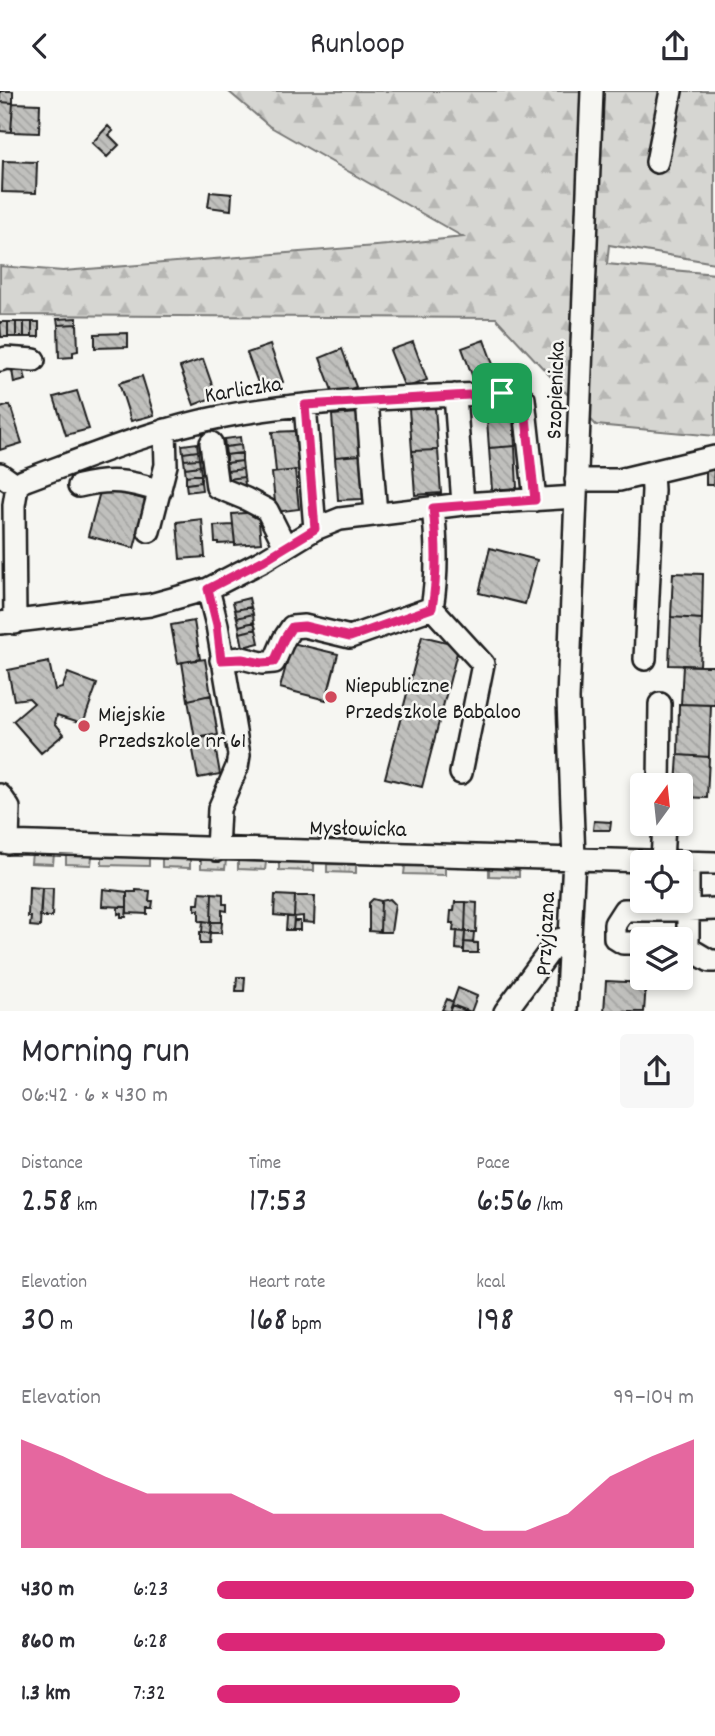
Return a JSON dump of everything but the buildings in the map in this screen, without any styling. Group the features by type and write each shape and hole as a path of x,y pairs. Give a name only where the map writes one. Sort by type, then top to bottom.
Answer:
{"street":[{"name":"Szopienicka","path":"573,859 568,699 592,91"},
{"path":"657,162 671,91"},
{"path":"0,360 34,360"},
{"name":"Karliczka","path":"535,500 524,399 502,393 305,405 223,416 165,430 23,481 9,480 14,505 7,623 150,604 208,589 315,529 341,519 463,504 535,500 576,488 715,457"},
{"path":"455,395 463,504"},
{"path":"367,400 376,514"},
{"path":"305,405 315,529"},
{"path":"149,530 166,465 165,430"},
{"path":"211,443 217,487 267,510 285,546"},
{"path":"645,659 652,472"},
{"path":"79,486 104,479 138,484 160,491"},
{"path":"432,608 437,581 438,545 433,508"},
{"path":"208,589 217,625 239,755 237,767 219,809 217,850"},
{"path":"221,660 242,659 270,664 274,662 292,627 304,626 350,637 432,608"},
{"path":"432,608 483,664 461,772"},
{"path":"659,773 660,705"},
{"path":"0,795 9,808 4,842"},
{"name":"Mysłowicka","path":"4,842 630,860"},
{"name":"Przyjazna","path":"566,1011 573,859"},
{"name":"Mysłowicka","path":"693,862 715,863"},
{"path":"693,909 715,909"},
{"path":"630,910 624,910 615,925 615,938 622,943 630,943"},
{"path":"688,913 688,947 710,961 715,961"},
{"path":"505,1011 558,940 570,937"}],"green space":[{"path":"228,91 715,91 715,263 609,245 607,264 715,274 715,436 596,425 496,318 0,315 0,266 63,271 463,237 269,126"},
{"path":"32,853 54,854 53,864 31,863"},
{"path":"66,855 92,856 91,865 66,864"},
{"path":"102,856 149,858 149,866 102,865"},
{"path":"162,858 190,859 190,868 162,867"},
{"path":"201,859 226,860 225,869 201,868"},
{"path":"238,861 266,862 265,870 238,869"},
{"path":"279,862 314,863 314,871 279,870"},
{"path":"327,864 356,865 356,873 327,872"},
{"path":"405,866 445,867 445,875 404,874"},
{"path":"489,869 519,870 519,877 489,876"}],"place":[{"name":"Niepubliczne Przedszkole Babaloo","path":"331,697"},
{"name":"Miejskie Przedszkole nr 61","path":"84,726"}],"route":[{"path":"502,393 524,399 535,500 433,508 438,545 437,581 432,608 350,637 304,626 292,627 274,662 270,664 242,659 221,660 217,625 208,589 315,529 305,405 502,393"}]}
